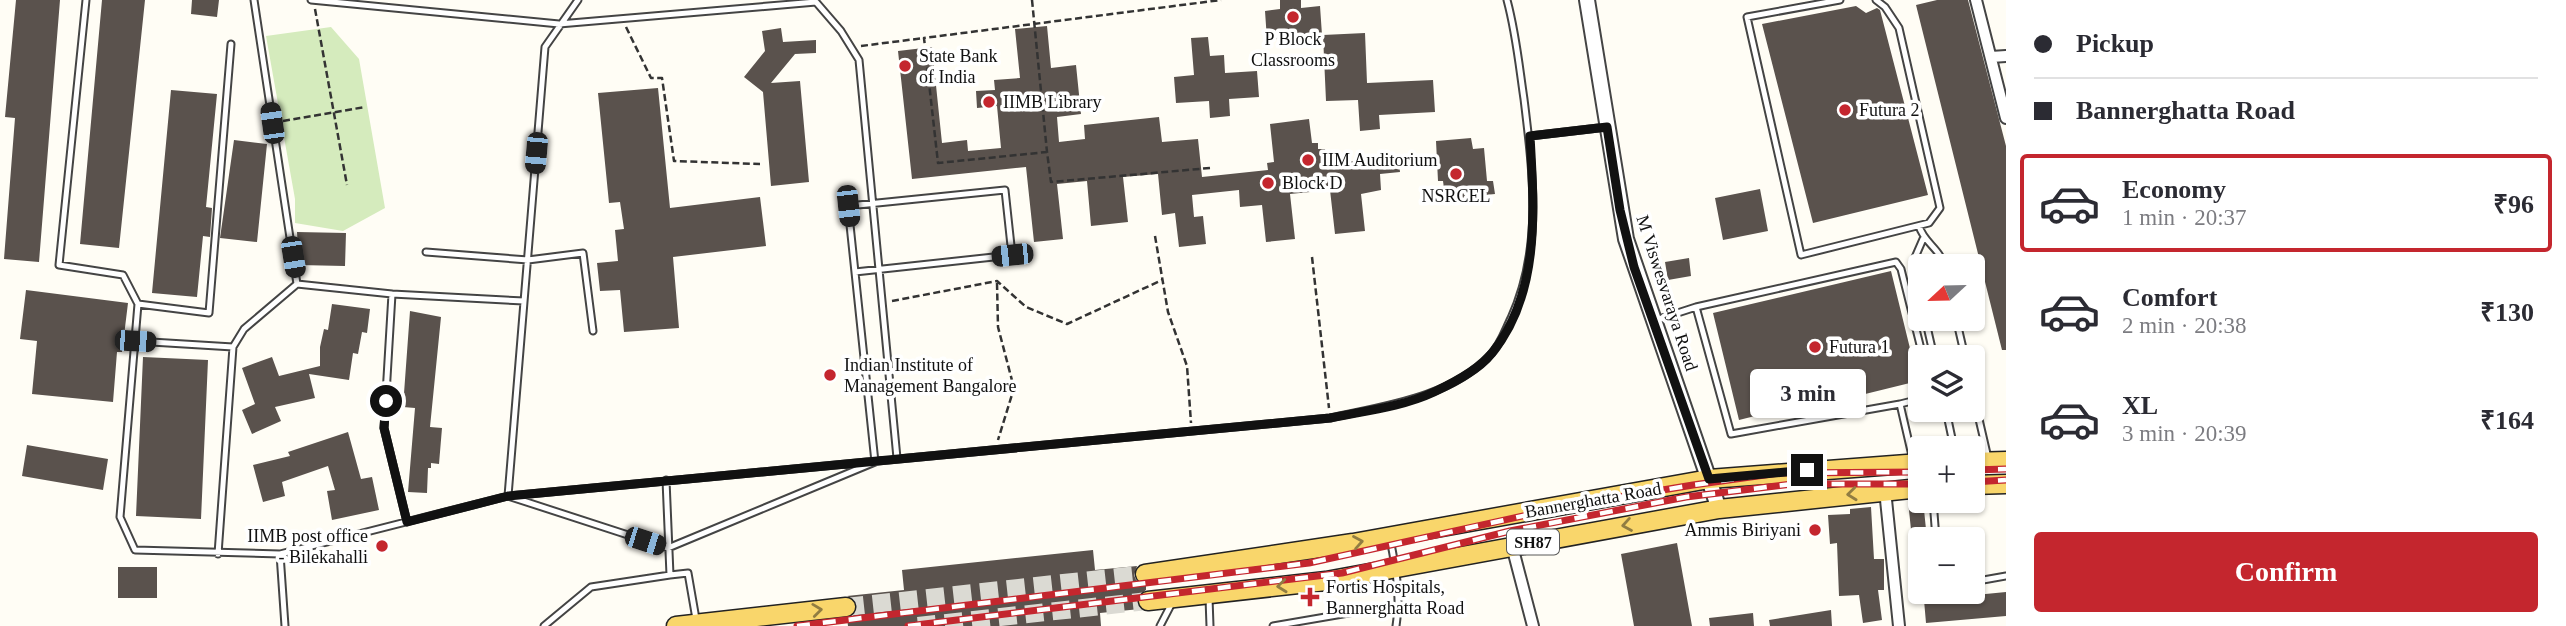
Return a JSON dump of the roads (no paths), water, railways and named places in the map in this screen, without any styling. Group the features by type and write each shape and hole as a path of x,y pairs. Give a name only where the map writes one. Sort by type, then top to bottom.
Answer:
{"main road":[{"name":"Bannerghatta Road","path":"1145,574 1390,537 1709,479 1908,464"},
{"path":"1985,485 2006,484"},
{"name":"Bannerghatta Road","path":"1147,600 1326,581 1719,509 1908,489"},
{"path":"676,626 846,607"}],"street":[{"name":"M Viswesvaraya Road","path":"1587,0 1626,239 1719,509"},
{"path":"1976,0 2006,118"},
{"path":"1991,57 2006,55"},
{"path":"1885,490 1899,626"},
{"path":"1512,546 1533,626"}],"lane":[{"path":"86,0 59,265 123,275 138,303 120,517 135,550 218,554 280,554 508,496 1330,418 1432,393 1465,375 1491,354 1520,299 1531,257 1534,224 1530,136 1517,33 1507,0"},
{"path":"254,0 297,284"},
{"path":"508,496 545,47 578,0"},
{"path":"1840,0 1747,17 1801,255 1919,226 1934,219 1940,208 1899,28 1885,7 1876,0"},
{"path":"312,1 559,24 816,1 859,60 876,270 897,458"},
{"path":"138,303 209,313 231,44"},
{"path":"1530,136 1607,127"},
{"path":"855,272 1012,255 1004,190 848,206 875,462"},
{"path":"1919,226 1923,239 1941,254"},
{"path":"1916,254 1923,239"},
{"path":"426,252 528,260 583,253 593,331"},
{"path":"1654,321 1696,307 1896,262 1920,345"},
{"path":"218,554 233,347 244,329 297,284 392,294 524,301"},
{"path":"392,294 384,428 407,522"},
{"path":"1696,307 1731,434 1908,402"},
{"path":"135,341 233,347"},
{"path":"1900,404 1909,436"},
{"path":"1980,422 1989,462"},
{"path":"508,496 668,548 875,462"},
{"path":"666,480 670,575"},
{"path":"1390,537 1399,610 1396,626"},
{"path":"280,554 285,626"},
{"path":"544,626 591,586 688,573 697,625"},
{"path":"1985,580 2006,576"},
{"path":"1209,594 1210,626"},
{"path":"1160,626 1175,598"},
{"path":"1273,626 1372,609 1399,610"}],"tunnel":[{"path":"846,607 1145,574"},
{"path":"918,626 1148,601"}],"railway":[{"path":"1985,470 2006,469"},
{"path":"797,626 1309,563 1577,504 1779,473 1908,472"},
{"path":"1985,481 2006,480"},
{"path":"908,626 1342,573 1510,531 1686,497 1792,484 1908,484"}],"place":[{"name":"P Block Classrooms","path":"1293,17"},
{"name":"State Bank of India","path":"905,66"},
{"name":"IIMB Library","path":"989,102"},
{"name":"Futura 2","path":"1845,110"},
{"name":"IIM Auditorium","path":"1308,160"},
{"name":"NSRCEL","path":"1456,174"},
{"name":"Block D","path":"1268,183"},
{"name":"Futura 1","path":"1815,347"},
{"name":"Indian Institute of Management Bangalore","path":"830,375"},
{"name":"Ammis Biriyani","path":"1815,530"},
{"name":"IIMB post office - Bilekahalli","path":"382,546"},
{"name":"Fortis Hospitals, Bannerghatta Road","path":"1310,597"}]}
